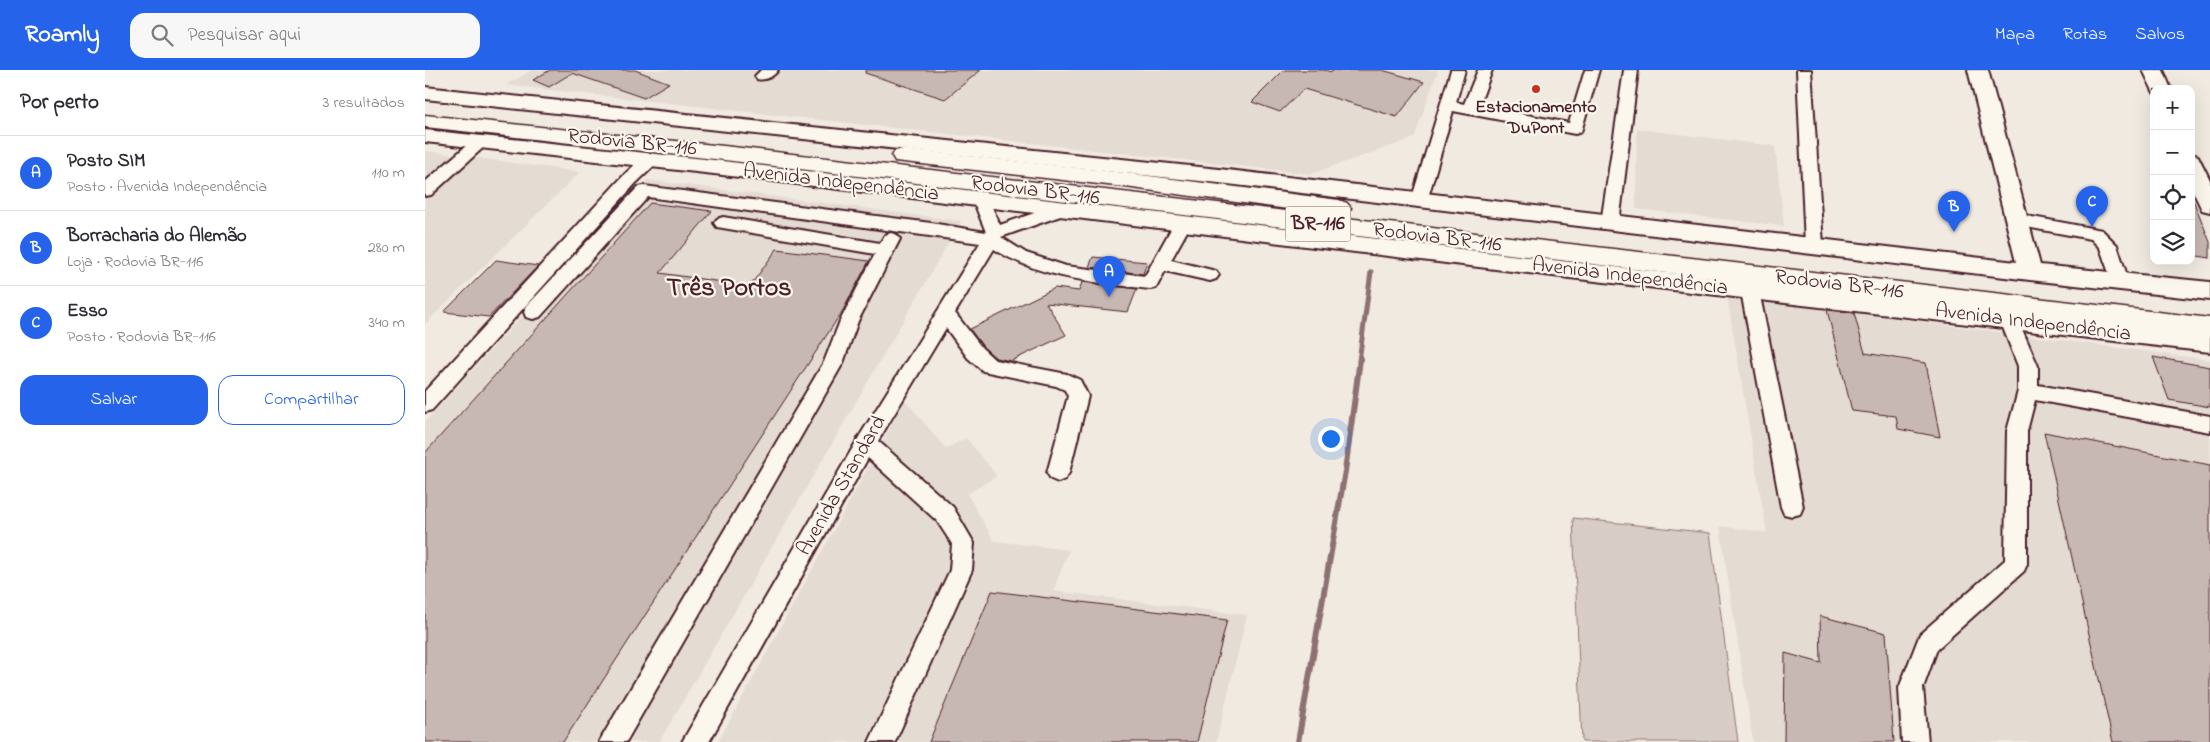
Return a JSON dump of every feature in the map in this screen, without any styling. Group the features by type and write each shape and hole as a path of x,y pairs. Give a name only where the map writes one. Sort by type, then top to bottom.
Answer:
{"highway":[{"name":"Rodovia BR-116","path":"425,107 1125,180 1505,229 2210,310"},
{"name":"Rodovia BR-116","path":"425,121 734,154 2210,328"},
{"path":"1125,180 1219,176"},
{"path":"1465,241 1561,269"}],"main road":[{"path":"1978,70 2030,272"},
{"path":"2153,70 2159,85"},
{"name":"Rodovia BR-116","path":"425,93 1219,176 1610,223 1814,244 2030,272 2210,292"},
{"name":"Avenida Independência","path":"425,136 651,160 1561,269 2210,343"},
{"path":"2195,170 2210,205"}],"street":[{"path":"1419,201 1446,105 1458,70"},
{"path":"1470,109 1485,70"},
{"path":"1446,105 1575,129 1592,70"},
{"path":"1610,223 1631,70"},
{"path":"1804,70 1814,244"},
{"path":"425,191 480,142"},
{"path":"425,404 630,179 651,160"},
{"path":"533,312 643,191 993,236 1061,210"},
{"path":"981,200 993,236 1020,257 1065,272 1150,283 1182,224"},
{"path":"2016,220 2097,234 2108,245 2120,282"},
{"path":"723,223 886,250"},
{"path":"612,742 833,363 849,321 886,250 897,224"},
{"name":"Avenida Standard","path":"695,742 866,443 993,236"},
{"path":"1161,264 1210,275"},
{"path":"1751,291 1792,507"},
{"path":"945,313 975,354 990,366 1060,379 1073,385 1078,396 1057,473"},
{"path":"1915,742 1911,688 1928,642 2016,564 2017,431 2028,390 2028,366 2009,320"},
{"path":"2028,390 2210,424"},
{"path":"866,443 945,514 963,543 961,570 882,742"}],"shaded area":[{"path":"532,70 1438,70 1414,138 1311,174 506,85"},
{"path":"1637,129 1775,146 1784,226 1636,209"},
{"path":"425,151 580,172 425,324"},
{"path":"647,180 961,221 659,742 425,742 425,422"},
{"path":"1727,296 2210,360 2210,742 1753,742 1720,526 1767,533"},
{"path":"905,400 946,449 966,438 997,476 967,494 994,541 1069,550 1053,591 1247,615 1216,742 718,742"},
{"path":"1573,518 1710,533 1738,742 1582,742"}],"building":[{"path":"550,70 635,70 669,83 644,98 572,73 549,87 533,80"},
{"path":"866,70 981,70 945,99 865,73"},
{"path":"1284,70 1324,70 1332,72 1334,70 1382,70 1424,82 1397,117 1304,89 1280,112 1252,102"},
{"path":"650,203 712,211 660,273 750,286 777,249 869,261 843,310 563,742 425,742 425,453"},
{"path":"2195,204 2210,242 2210,258 2195,256"},
{"path":"1093,257 1147,262 1143,274 1089,267"},
{"path":"496,260 538,266 489,317 444,312"},
{"path":"1082,282 1137,289 1128,312 1046,303 1066,335 1011,361 996,358 983,347 970,329 1055,288 1079,291"},
{"path":"1827,310 1854,313 1865,353 1926,363 1940,437 1898,429 1896,416 1852,411"},
{"path":"2153,357 2210,367 2210,407 2169,400"},
{"path":"2044,432 2210,465 2210,742 2113,742"},
{"path":"992,591 1227,620 1197,742 929,742"},
{"path":"1820,616 1886,633 1894,742 1784,742 1785,653 1821,663"}],"waterway":[{"path":"1359,361 1371,272"},
{"path":"1298,742 1345,471 1360,359"}],"place":[{"name":"Estacionamento DuPont","path":"1536,89"},
{"name":"Esso","path":"2092,227"},
{"name":"Borracharia do Alemão","path":"1954,232"},
{"name":"Posto SIM","path":"1109,297"}],"district":[{"name":"Três Portos","path":"729,289"}]}
